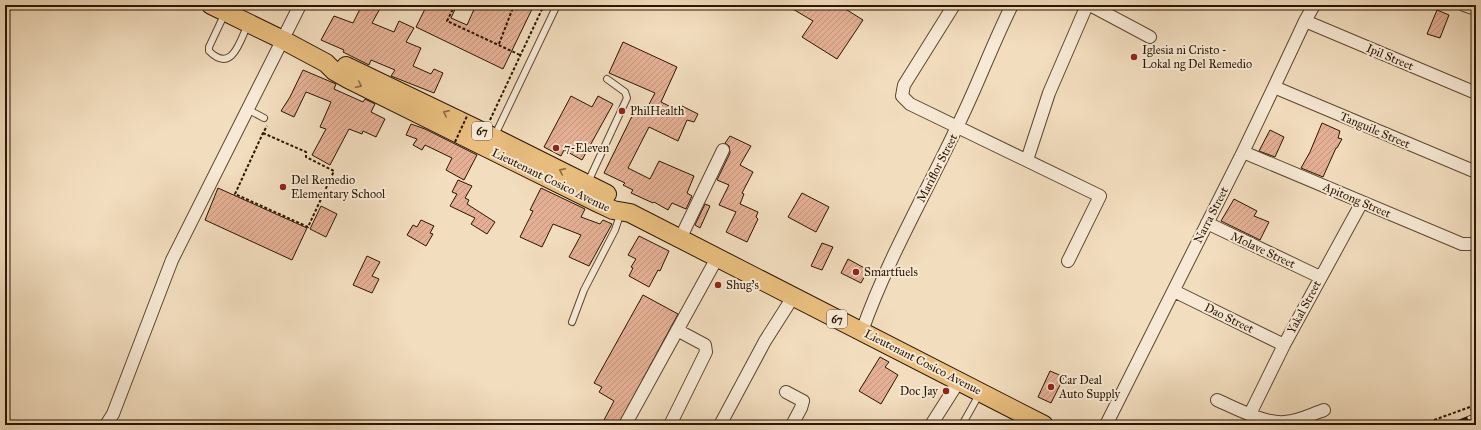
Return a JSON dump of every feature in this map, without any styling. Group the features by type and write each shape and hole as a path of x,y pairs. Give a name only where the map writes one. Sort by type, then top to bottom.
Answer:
{"main road":[{"name":"Lieutenant Cosico Avenue","path":"218,8 326,63 334,71 389,100 613,210 625,210"},
{"name":"Lieutenant Cosico Avenue","path":"326,63 338,64 352,68 489,134 618,200 625,210 680,239 1044,425"}],"street":[{"path":"106,425 113,414 172,260 249,110 300,5"},
{"path":"954,5 904,85 902,96 910,104 1100,196 1068,261"},
{"name":"Mariflor Street","path":"862,331 897,246 958,127 1012,5"},
{"path":"1027,160 1049,93 1087,5"},
{"path":"1090,5 1150,37"},
{"name":"Narra Street","path":"1106,425 1174,291 1206,223 1243,152 1314,5"},
{"path":"1464,5 1476,9"},
{"name":"Ipil Street","path":"1305,21 1476,93"},
{"name":"Tanguile Street","path":"1274,87 1476,172"},
{"path":"680,239 723,150"},
{"name":"Apitong Street","path":"1243,152 1462,244 1474,243"},
{"name":"Yakal Street","path":"1250,414 1284,345 1362,202"},
{"name":"Molave Street","path":"1206,223 1320,277"},
{"path":"625,425 717,258"},
{"name":"Dao Street","path":"1174,291 1284,345"},
{"path":"720,425 762,347 793,297"},
{"path":"670,425 706,352 705,345 677,330"},
{"path":"932,425 959,381"},
{"path":"786,392 803,401 792,425"},
{"path":"1217,400 1250,414 1272,421 1285,422 1324,410"}],"lane":[{"path":"489,134 557,5"},
{"path":"218,8 209,47 213,54 222,59 226,60 234,53 248,23"},
{"path":"587,184 627,98 625,92 607,79"},
{"path":"249,110 264,118"},
{"path":"572,322 584,290 625,210"},
{"path":"962,425 981,392"}],"path":[{"path":"5,12 19,5"},
{"path":"454,5 448,21 520,55"},
{"path":"499,44 514,5"},
{"path":"533,5 542,9"},
{"path":"489,134 520,55 544,5"},
{"path":"455,142 467,116"},
{"path":"263,133 306,152 306,157 334,170 308,227 235,194 263,133 269,122 264,118"},
{"path":"1420,425 1470,407 1475,416"}],"building":[{"path":"362,5 382,5 372,23 394,32 399,21 414,28 406,42 421,48 413,66 431,74 434,69 443,73 434,93 391,76 395,70 371,60 369,65 343,52 344,50 321,40 334,16 353,23"},
{"path":"427,5 457,5 451,18 467,25 476,5 534,5 503,69 416,27"},
{"path":"786,5 839,5 863,20 837,59 802,37 813,21"},
{"path":"1437,10 1449,15 1440,38 1427,34"},
{"path":"623,42 677,67 661,102 677,110 680,105 698,114 694,122 687,120 678,141 649,127 628,168 650,179 659,161 694,176 687,193 692,196 686,209 672,203 668,210 654,202 653,203 631,193 633,190 623,185 625,183 604,173 637,106 646,110 655,93 609,73"},
{"path":"303,70 336,84 334,89 363,102 365,99 375,104 371,112 385,119 376,137 363,131 362,134 349,129 330,165 312,155 326,129 320,127 331,102 306,92 294,117 281,111 290,97"},
{"path":"571,96 592,107 598,96 613,104 582,160 564,150 561,156 544,147"},
{"path":"1322,123 1340,131 1338,138 1342,139 1336,148 1323,177 1301,168 1310,152"},
{"path":"411,124 425,129 477,155 464,180 446,170 452,158 425,145 422,150 413,145 417,139 406,135"},
{"path":"1270,130 1284,137 1275,157 1259,151"},
{"path":"730,136 751,146 740,165 753,172 742,193 744,194 740,204 758,212 756,217 758,219 747,242 726,232 736,212 719,205 729,185 717,180 730,153 729,146 725,143"},
{"path":"458,180 472,186 465,198 469,200 467,204 495,222 487,234 471,224 475,218 450,206 457,194 452,192"},
{"path":"218,188 307,228 292,260 205,220"},
{"path":"541,188 585,209 581,217 600,224 603,220 612,224 589,266 569,257 581,235 553,224 542,247 520,237 533,211 530,210"},
{"path":"802,193 829,207 816,232 788,217"},
{"path":"1234,199 1257,211 1254,216 1269,222 1260,240 1221,221"},
{"path":"705,204 710,206 700,228 695,225"},
{"path":"321,206 337,214 326,237 310,229"},
{"path":"421,220 434,226 430,233 433,234 426,246 407,235 413,225 417,227"},
{"path":"639,236 669,251 660,271 658,270 649,287 629,276 633,268 631,267 636,259 628,255"},
{"path":"822,243 833,247 822,270 811,266"},
{"path":"367,256 380,262 372,276 379,279 372,293 353,285"},
{"path":"848,259 868,270 861,283 841,273"},
{"path":"643,295 678,314 618,425 614,425 604,420 614,401 599,392 602,387 594,383"},
{"path":"880,357 889,362 885,367 898,375 881,404 859,391"},
{"name":"Car Deal Auto Supply","path":"1050,371 1064,377 1051,403 1038,397"}],"railway":[{"path":"1451,425 1476,415"}],"place":[{"name":"Iglesia ni Cristo - Lokal ng Del Remedio","path":"1134,57"},
{"name":"PhilHealth","path":"622,111"},
{"name":"7-Eleven","path":"556,148"},
{"name":"Del Remedio Elementary School","path":"283,187"},
{"name":"Smartfuels","path":"856,272"},
{"name":"Shug's","path":"718,285"},
{"name":"Car Deal Auto Supply","path":"1051,387"},
{"name":"Doc Jay","path":"946,391"}]}
